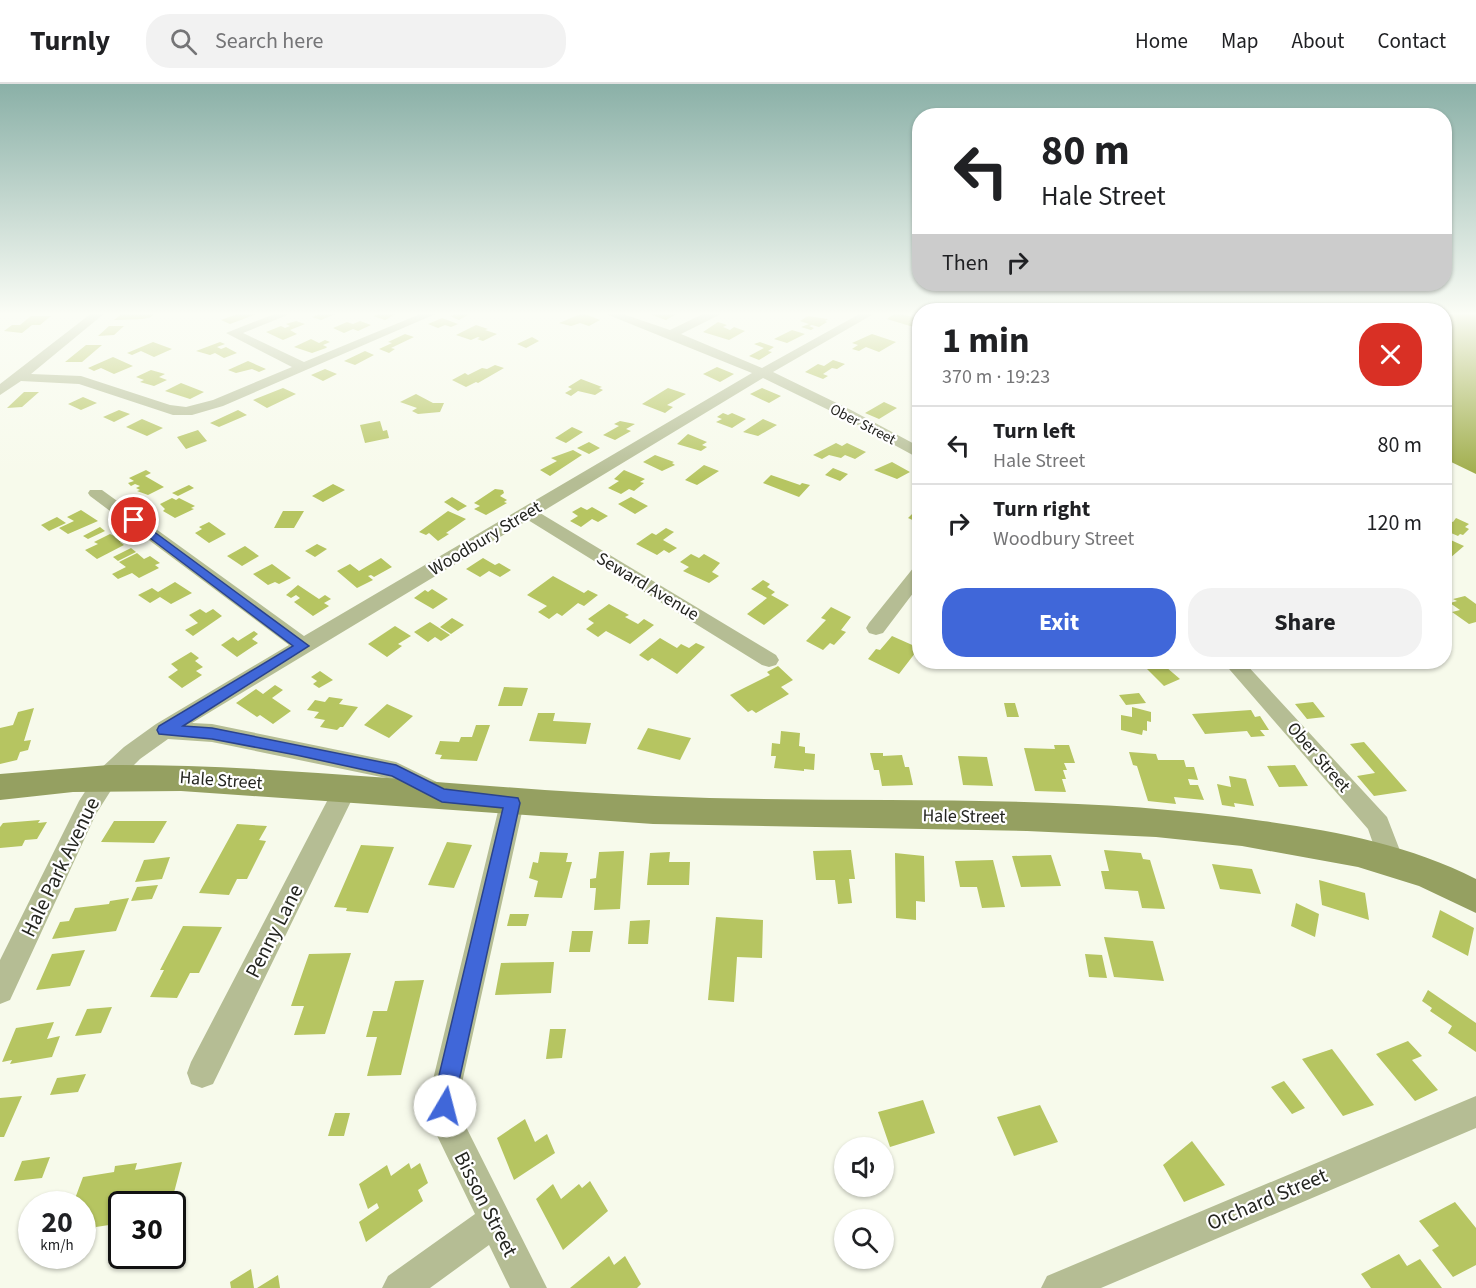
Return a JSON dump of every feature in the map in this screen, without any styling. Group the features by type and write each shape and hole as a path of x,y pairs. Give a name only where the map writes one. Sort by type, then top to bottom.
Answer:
{"main road":[{"name":"Hale Street","path":"0,787 51,779 172,777 442,795 512,803 648,810 1018,816 1147,822 1259,834 1321,844 1391,861 1423,872 1476,897"}],"street":[{"path":"0,391 28,368"},
{"path":"17,377 81,380 179,413 203,409 300,368"},
{"name":"Ober Street","path":"751,368 912,450"},
{"name":"Woodbury Street","path":"107,777 132,753 164,730 771,368"},
{"path":"96,493 303,646"},
{"name":"Seward Avenue","path":"528,513 769,660"},
{"path":"876,628 912,581"},
{"name":"Ober Street","path":"1239,669 1378,824 1391,861"},
{"name":"Hale Street","path":"164,730 212,733 396,771 442,795"},
{"name":"Hale Park Avenue","path":"0,990 87,808 107,777"},
{"name":"Penny Lane","path":"202,1073 345,789"},
{"name":"Bisson Street","path":"512,803 445,1092 445,1119 529,1288"},
{"name":"Orchard Street","path":"1059,1288 1476,1112"},
{"path":"400,1288 495,1220"}],"shaded area":[{"path":"1452,368 1476,368 1476,474 1452,462"}],"building":[{"path":"101,368 128,368 114,374"},
{"path":"232,368 266,369 259,372 252,369 236,373 228,370"},
{"path":"482,368 504,368 466,387 452,380 465,373 468,375"},
{"path":"720,368 734,374 720,382 703,374"},
{"path":"811,368 832,368 823,374 828,376 823,379 805,372"},
{"path":"325,369 337,374 323,381 311,375"},
{"path":"151,370 165,374 159,377 167,380 154,386 140,382 144,380 136,377"},
{"path":"581,379 602,387 599,388 603,390 595,395 578,391 571,396 565,393 572,389 568,387"},
{"path":"181,383 204,392 190,399 165,391"},
{"path":"283,388 296,394 267,408 253,400"},
{"path":"668,388 686,394 667,405 673,407 665,413 642,404"},
{"path":"762,388 781,396 769,403 750,394"},
{"path":"24,392 39,392 22,407 7,408"},
{"path":"416,394 433,403 444,403 440,412 418,414 412,411 417,408 400,402"},
{"path":"83,397 97,403 81,410 68,404"},
{"path":"884,402 897,408 879,419 865,413"},
{"path":"119,410 130,414 114,422 103,417"},
{"path":"238,410 247,415 219,427 210,423"},
{"path":"723,413 728,415 732,413 746,419 732,428 716,422 722,419 717,417"},
{"path":"142,419 163,428 147,436 126,427"},
{"path":"763,419 777,425 758,436 743,432"},
{"path":"380,421 383,431 387,430 389,438 365,443 360,425"},
{"path":"620,421 635,424 626,429 631,431 615,440 603,435 619,426 614,424"},
{"path":"572,427 583,432 566,443 555,438"},
{"path":"198,430 207,441 186,449 177,437"},
{"path":"688,434 707,442 702,445 707,447 701,451 677,444"},
{"path":"589,442 600,448 589,454 577,448"},
{"path":"836,443 842,446 847,443 866,452 855,459 845,455 841,458 829,455 822,459 813,455"},
{"path":"573,450 582,455 550,476 540,470 557,461 551,458"},
{"path":"655,455 674,462 672,463 675,465 662,471 643,462"},
{"path":"892,462 910,472 897,479 874,470"},
{"path":"704,465 719,471 697,485 685,480"},
{"path":"833,468 848,474 840,481 825,475"},
{"path":"146,470 151,473 145,476 164,487 148,495 137,491 140,490 136,488 140,486 135,484 131,486 128,483 134,481 129,478"},
{"path":"624,470 645,479 640,482 644,483 634,491 629,489 621,494 608,488 619,481 614,479"},
{"path":"771,475 800,485 802,483 810,485 799,497 763,483"},
{"path":"333,484 345,490 323,502 312,496"},
{"path":"189,485 194,488 178,496 172,493"},
{"path":"495,489 503,490 504,493 500,496 507,500 504,502 507,503 486,515 474,509 480,506 474,503"},
{"path":"452,497 467,506 458,511 444,502"},
{"path":"631,497 648,506 635,514 618,504"},
{"path":"172,498 176,500 179,498 195,506 191,508 194,509 175,518 163,511 165,509 160,504"},
{"path":"581,507 587,510 592,507 608,516 598,522 592,519 581,527 570,521 578,516 572,512"},
{"path":"81,510 98,521 68,534 59,528 74,521 67,517"},
{"path":"283,511 304,511 294,528 274,528"},
{"path":"448,511 466,519 438,541 429,533 426,535 419,532"},
{"path":"57,517 66,523 49,531 41,525"},
{"path":"1456,518 1469,524 1465,527 1469,529 1463,535 1452,533 1453,522"},
{"path":"209,522 226,534 209,543 195,533 202,529 199,527"},
{"path":"100,527 105,531 88,539 83,536"},
{"path":"666,528 674,532 663,540 677,548 669,553 664,550 657,555 636,544 652,533 656,535"},
{"path":"110,534 123,540 120,542 124,545 97,559 85,550 98,544 94,542"},
{"path":"1452,541 1464,546 1452,556"},
{"path":"317,544 327,549 315,557 305,551"},
{"path":"245,546 259,556 242,566 227,556"},
{"path":"131,548 136,552 118,561 113,557"},
{"path":"137,553 144,559 150,556 160,563 155,565 159,568 139,578 132,573 118,579 112,574 126,567 119,562"},
{"path":"691,554 699,558 704,554 720,563 712,572 719,576 709,583 683,571 689,567 680,562"},
{"path":"381,558 392,567 374,577 368,576 373,580 357,588 337,571 350,564 359,571"},
{"path":"483,558 511,570 500,577 489,571 480,577 466,569"},
{"path":"272,564 291,578 279,584 275,582 268,585 253,574"},
{"path":"553,576 584,593 588,590 598,595 584,606 578,603 562,616 557,613 549,619 538,612 547,606 527,595"},
{"path":"763,580 770,584 767,587 775,592 771,595 789,605 764,625 747,614 767,598 751,589"},
{"path":"175,582 192,593 171,604 160,597 150,603 138,595 152,588 158,592"},
{"path":"298,585 319,599 325,595 331,599 324,603 329,606 313,616 294,602 300,598 296,595 291,598 286,595"},
{"path":"432,589 448,599 433,609 414,598 425,590 428,592"},
{"path":"1465,596 1476,604 1476,622 1469,624 1452,612 1460,610 1452,604 1457,601 1453,599"},
{"path":"609,604 629,615 625,617 638,624 644,619 654,625 630,644 606,631 598,637 586,629 594,623 588,619"},
{"path":"831,607 851,617 841,630 846,632 834,645 830,643 823,650 806,641 826,620 821,618"},
{"path":"200,609 206,613 213,609 222,616 193,636 185,630 198,623 189,615"},
{"path":"452,618 464,625 451,634 440,627"},
{"path":"430,622 450,635 441,641 435,637 428,642 414,632"},
{"path":"395,626 411,636 398,644 402,646 387,657 368,644"},
{"path":"254,631 258,634 252,639 258,643 237,657 221,645 233,637 238,641"},
{"path":"892,636 912,645 912,657 899,674 868,659 876,649 880,650"},
{"path":"660,638 677,648 681,644 689,648 696,643 705,647 677,674 652,658 648,661 639,655"},
{"path":"191,652 199,658 195,661 203,667 196,671 202,675 182,688 168,677 178,670 171,664"},
{"path":"778,666 793,680 781,687 789,694 756,713 752,710 748,712 730,695 770,675 767,672"},
{"path":"1147,669 1168,669 1180,679 1164,686"},
{"path":"320,671 333,680 319,688 313,684 317,681 311,677"},
{"path":"275,685 283,690 272,698 291,711 273,724 260,715 257,717 236,703 256,689 263,694"},
{"path":"504,687 528,688 522,706 498,706"},
{"path":"1139,693 1146,703 1126,705 1119,695"},
{"path":"329,697 343,699 339,704 358,707 343,727 337,730 320,727 325,720 314,718 319,712 307,710 315,700 325,702"},
{"path":"1313,702 1325,717 1307,719 1295,704"},
{"path":"1004,703 1015,703 1019,717 1007,717"},
{"path":"387,704 413,716 389,738 364,725"},
{"path":"1132,707 1151,712 1151,722 1147,721 1147,731 1143,730 1142,735 1121,730 1121,715 1132,717"},
{"path":"34,708 24,741 31,740 28,750 20,752 17,760 0,764 0,728 13,725 18,712"},
{"path":"1251,710 1255,717 1260,716 1269,730 1260,730 1265,736 1251,737 1247,731 1205,734 1192,714"},
{"path":"538,713 555,713 553,721 591,723 586,744 529,741"},
{"path":"476,725 490,725 477,761 440,759 442,755 435,754 440,741 459,742 461,737 472,737"},
{"path":"648,728 691,738 680,760 637,749"},
{"path":"781,731 800,733 799,746 805,747 805,753 815,754 814,770 774,768 776,756 771,756 772,743 780,744"},
{"path":"1364,742 1407,791 1374,796 1357,776 1375,773 1350,744"},
{"path":"1054,745 1069,745 1075,763 1064,763 1067,770 1063,770 1066,779 1062,779 1066,792 1035,791 1024,748 1055,749"},
{"path":"1129,752 1156,754 1158,760 1184,760 1186,767 1194,767 1198,780 1188,779 1190,785 1198,785 1204,800 1174,797 1176,804 1148,801 1137,766 1133,765"},
{"path":"870,753 883,753 883,756 902,755 905,767 909,767 913,785 882,786 879,770 874,770"},
{"path":"958,756 987,757 993,786 963,785"},
{"path":"1295,765 1308,786 1279,787 1267,766"},
{"path":"1229,776 1246,779 1254,806 1234,803 1235,807 1222,805 1217,784 1231,787"},
{"path":"40,820 38,823 47,822 37,839 25,840 22,846 0,848 0,827 3,823"},
{"path":"114,821 167,821 154,843 101,842"},
{"path":"237,824 267,826 259,840 266,841 247,879 237,879 229,895 199,893"},
{"path":"447,842 472,845 454,888 428,885"},
{"path":"361,845 394,847 368,913 346,911 347,908 334,907"},
{"path":"851,850 855,879 849,879 852,903 838,904 835,880 816,880 813,851"},
{"path":"1104,850 1141,853 1143,859 1150,860 1165,909 1142,908 1138,891 1105,889 1101,871 1109,871"},
{"path":"624,851 620,909 594,910 596,888 590,888 590,879 596,878 599,852"},
{"path":"540,852 568,853 566,862 572,862 562,898 534,897 538,881 529,878 533,862 538,863"},
{"path":"670,852 669,862 690,862 689,885 647,885 650,853"},
{"path":"895,853 924,856 925,902 916,901 916,920 896,918"},
{"path":"1051,855 1061,886 1021,887 1012,856"},
{"path":"170,857 162,879 135,882 144,860"},
{"path":"993,860 1005,907 982,908 977,887 960,887 955,861"},
{"path":"1212,864 1252,869 1261,894 1220,889"},
{"path":"1319,880 1365,893 1369,920 1322,905"},
{"path":"158,885 152,899 131,901 137,887"},
{"path":"129,898 116,931 52,939 60,922 69,921 75,908 109,904 110,901"},
{"path":"1296,903 1319,914 1315,937 1291,926"},
{"path":"1440,910 1474,928 1468,956 1432,937"},
{"path":"510,914 529,914 526,926 507,926"},
{"path":"716,917 763,920 762,958 737,957 734,1002 708,1000"},
{"path":"650,920 648,944 628,944 630,921"},
{"path":"183,926 222,927 199,973 190,973 177,998 150,997 164,970 160,970"},
{"path":"572,931 593,931 590,952 569,952"},
{"path":"1104,937 1153,941 1164,981 1114,977"},
{"path":"85,950 70,986 36,990 52,954"},
{"path":"351,953 325,1034 294,1035 304,1006 291,1006 309,954"},
{"path":"1085,954 1102,955 1107,978 1089,977"},
{"path":"554,962 551,993 495,995 501,963"},
{"path":"424,980 401,1075 367,1076 377,1037 366,1037 373,1011 387,1011 395,981"},
{"path":"1428,990 1476,1023 1476,1052 1448,1033 1452,1026 1430,1011 1432,1008 1422,1001"},
{"path":"112,1007 101,1033 75,1036 87,1009"},
{"path":"54,1022 47,1039 60,1036 52,1057 10,1064 12,1060 2,1062 16,1028"},
{"path":"550,1029 566,1029 562,1058 546,1059"},
{"path":"1408,1041 1422,1056 1412,1060 1438,1090 1415,1101 1376,1054"},
{"path":"1332,1049 1374,1105 1343,1116 1302,1059"},
{"path":"86,1074 78,1092 50,1095 57,1078"},
{"path":"1284,1081 1305,1108 1292,1114 1271,1087"},
{"path":"22,1096 4,1137 0,1137 0,1098"},
{"path":"923,1100 935,1133 894,1146 894,1137 887,1137 878,1112"},
{"path":"1040,1105 1058,1142 1014,1156 997,1117"},
{"path":"335,1113 350,1113 344,1136 328,1136"},
{"path":"525,1119 535,1142 547,1134 555,1153 514,1180 497,1138"},
{"path":"1192,1141 1225,1185 1184,1202 1163,1165"},
{"path":"50,1157 42,1178 14,1181 22,1161"},
{"path":"182,1162 174,1191 108,1191 108,1225 96,1227 96,1191 78,1191 83,1177 114,1172 115,1166 137,1163 135,1170"},
{"path":"409,1163 411,1169 420,1163 428,1183 418,1190 423,1201 366,1242 359,1222 379,1208 377,1203 368,1209 359,1184 387,1165 391,1176"},
{"path":"590,1181 608,1211 563,1250 536,1199 553,1184 561,1199 579,1184 582,1188"},
{"path":"1455,1202 1476,1228 1476,1265 1453,1277 1432,1250 1439,1246 1419,1221"},
{"path":"1399,1254 1407,1266 1420,1259 1442,1288 1371,1288 1361,1274"},
{"path":"609,1256 614,1265 625,1256 641,1284 637,1288 570,1288"},
{"path":"251,1269 254,1288 231,1288 230,1282"},
{"path":"278,1275 280,1288 257,1288"}],"route":[{"path":"134,520 303,646 164,730 212,733 296,749 396,771 442,795 512,803 445,1092 445,1106"}]}
